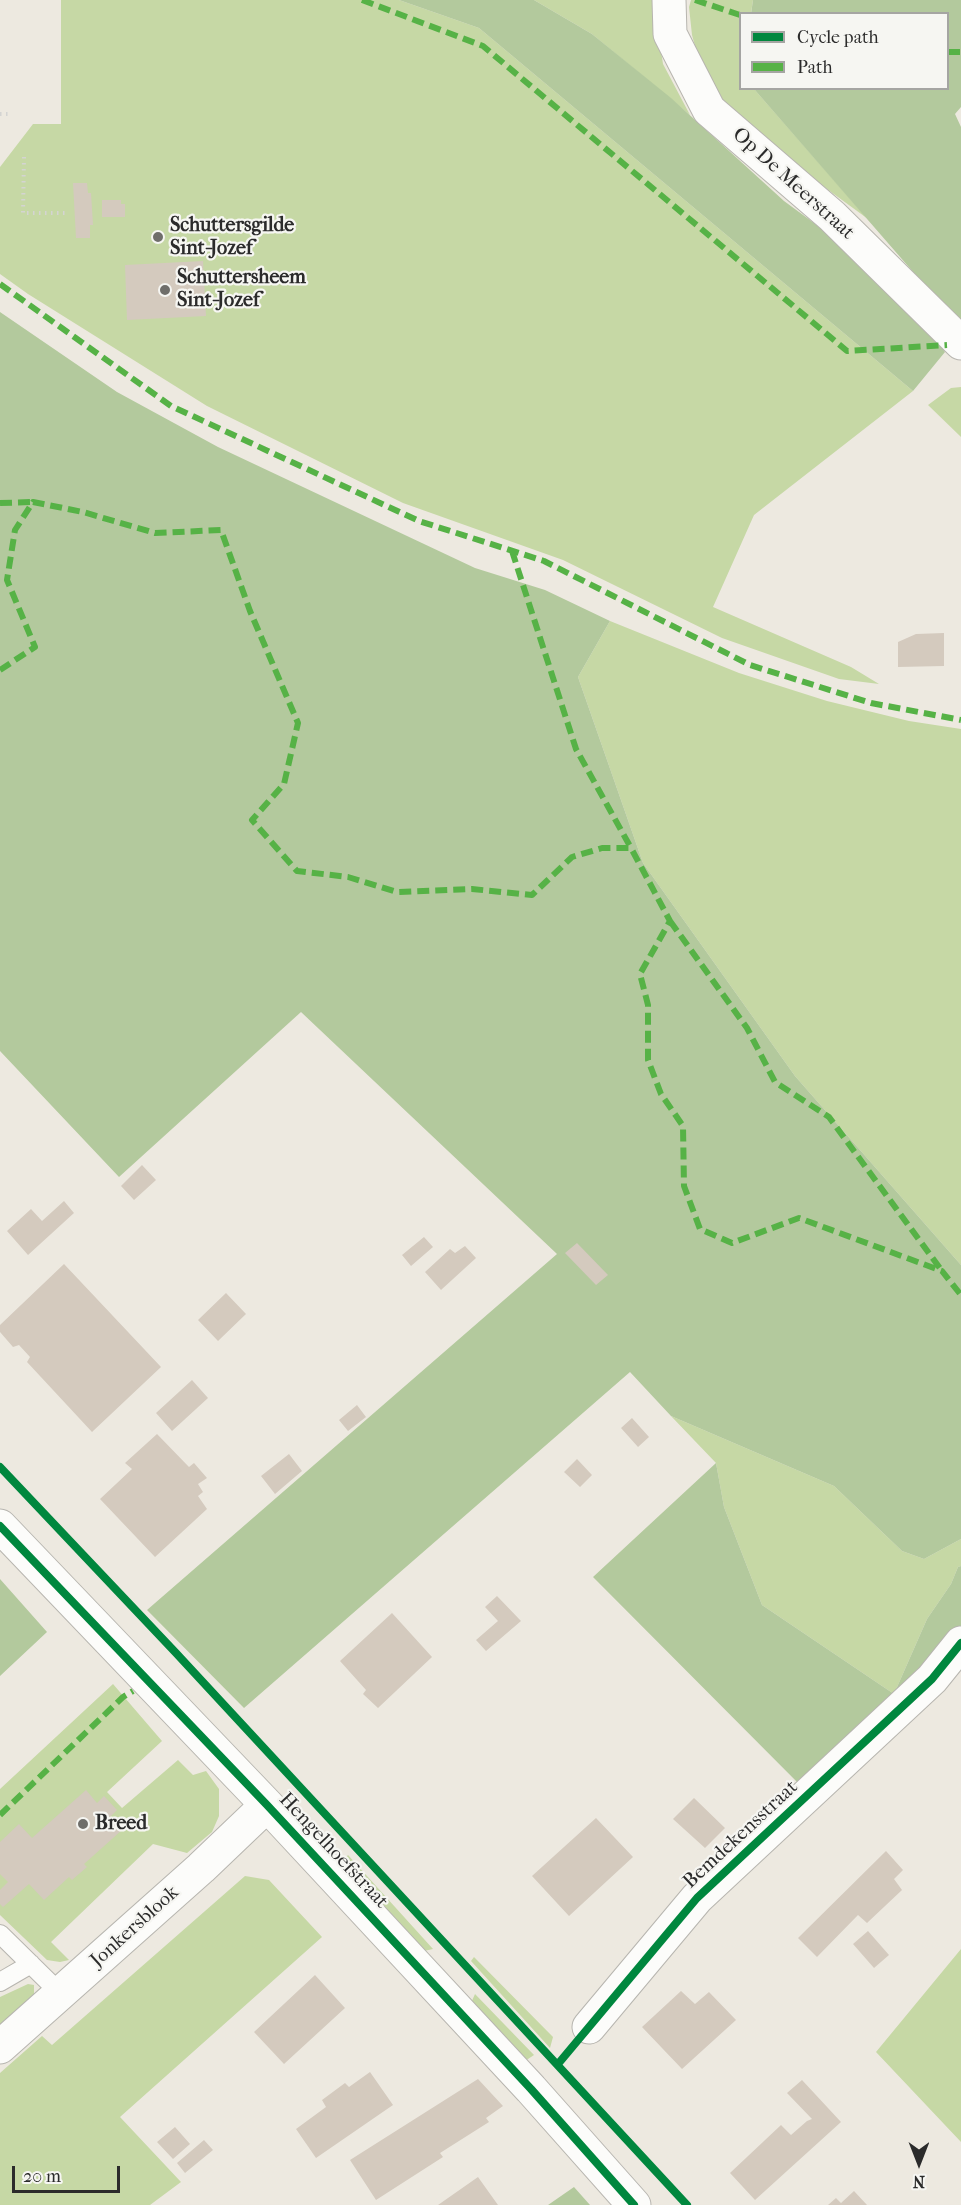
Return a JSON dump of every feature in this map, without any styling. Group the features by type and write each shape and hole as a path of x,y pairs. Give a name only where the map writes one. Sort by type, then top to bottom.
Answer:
{"street":[{"name":"Op De Meerstraat","path":"669,0 670,34 709,110 832,216 961,343"},
{"name":"Hengelhoefstraat","path":"0,1526 267,1805 531,2089 634,2205"},
{"name":"Bemdekensstraat","path":"589,2027 697,1898 932,1678 961,1643"},
{"name":"Jonkersblook","path":"0,2047 209,1861 267,1805"}],"lane":[{"path":"0,1934 60,1993"},
{"path":"0,1982 31,1964"}],"path":[{"path":"0,114 10,114"},
{"path":"24,157 22,213 68,213"}],"green space":[{"path":"61,0 399,0 479,28 913,391 754,515 713,607 851,667 879,684 839,679 722,638 563,560 403,503 207,406 28,294 0,274 0,167 33,124 61,124"},
{"path":"399,0 534,0 592,34 671,98 784,201 844,245 931,332 945,352 913,391 479,28"},
{"path":"534,0 653,0 663,64 690,115 592,34"},
{"path":"691,0 753,0 751,12 739,12 739,90 755,90 868,219 816,181 723,102 702,72 692,35 689,7"},
{"path":"753,0 961,0 961,107 955,114 961,127 961,327 755,90 949,90 949,12 751,12"},
{"path":"0,312 117,392 218,447 475,568 545,590 610,621 578,677 643,863 795,1076 961,1265 961,1539 924,1559 902,1551 834,1486 671,1416 630,1372 244,1708 147,1610 557,1254 301,1012 119,1177 0,1051"},
{"path":"961,387 961,437 928,405 951,388"},
{"path":"610,621 739,673 827,701 909,721 961,729 961,1265 795,1076 643,863 578,677"},
{"path":"671,1416 834,1486 902,1551 924,1559 961,1539 961,1566 958,1567 951,1584 927,1619 894,1694 762,1605 724,1507 716,1463"},
{"path":"716,1463 724,1507 762,1605 894,1694 927,1619 951,1584 958,1567 961,1566 961,1630 804,1789 593,1577"},
{"path":"0,1579 47,1632 0,1676"},
{"path":"113,1684 162,1741 107,1792 122,1808 178,1760 193,1775 206,1771 219,1789 219,1816 212,1832 187,1853 153,1844 51,1942 69,1960 60,1962 47,1960 0,1915 0,1789"},
{"path":"348,1855 433,1949 424,1951 342,1862"},
{"path":"245,1876 269,1880 322,1937 120,2117 181,2182 150,2205 0,2205 0,2073 42,2036 52,2045"},
{"path":"961,1949 961,2142 876,2052"},
{"path":"474,1957 553,2037 550,2048 471,1961"},
{"path":"28,1984 34,1985 34,1996 0,2026 0,1997"},
{"path":"475,1994 534,2055 525,2061 471,2003"},
{"path":"574,2187 590,2205 548,2205"}],"building":[{"path":"73,183 87,183 88,193 91,193 93,225 90,225 90,238 76,238"},
{"path":"102,200 121,200 121,204 125,204 125,217 102,217"},
{"name":"Schuttersheem Sint-Jozef","path":"203,261 206,316 127,320 125,265"},
{"path":"944,633 944,666 898,667 898,642 916,634"},
{"path":"142,1165 156,1180 134,1200 121,1186"},
{"path":"64,1201 74,1213 28,1255 7,1231 31,1209 42,1221"},
{"path":"424,1237 433,1247 411,1266 402,1255"},
{"path":"577,1243 608,1275 596,1285 565,1253"},
{"path":"465,1246 476,1258 441,1290 425,1272 450,1249 455,1253"},
{"path":"64,1264 161,1367 92,1432 27,1362 30,1357 19,1345 13,1347 0,1332 0,1325"},
{"path":"226,1293 246,1314 218,1341 198,1320"},
{"path":"192,1380 208,1398 172,1431 156,1413"},
{"path":"357,1405 366,1417 348,1431 339,1420"},
{"path":"632,1418 649,1437 638,1447 621,1428"},
{"path":"157,1434 189,1467 194,1463 207,1478 198,1484 203,1492 198,1496 207,1509 155,1557 100,1499 132,1469 125,1463"},
{"path":"289,1454 302,1471 275,1494 261,1476"},
{"path":"577,1459 592,1475 580,1487 564,1472"},
{"path":"497,1596 521,1621 486,1651 476,1640 498,1621 485,1607"},
{"path":"392,1613 432,1657 378,1708 363,1694 366,1690 340,1661"},
{"path":"86,1790 97,1803 104,1796 117,1810 110,1817 122,1830 84,1864 87,1867 72,1880 69,1877 44,1900 29,1884 3,1907 0,1904 0,1890 8,1882 0,1874 0,1842 19,1824 32,1838"},
{"path":"694,1798 725,1828 705,1848 673,1819"},
{"path":"596,1818 633,1857 569,1916 532,1876"},
{"path":"886,1851 903,1870 894,1879 902,1890 867,1923 858,1915 817,1957 798,1938"},
{"path":"868,1931 889,1955 874,1968 853,1944"},
{"path":"315,1975 345,2008 284,2064 254,2032"},
{"path":"681,1991 695,2004 709,1992 736,2020 682,2069 642,2027"},
{"path":"370,2072 393,2105 316,2158 296,2129 326,2107 322,2100 345,2083 349,2087"},
{"path":"478,2079 503,2106 486,2118 489,2122 440,2153 443,2157 376,2200 350,2160"},
{"path":"802,2080 841,2122 755,2200 730,2173 781,2125 791,2135 812,2119 787,2093"},
{"path":"175,2127 190,2144 173,2159 157,2142"},
{"path":"204,2140 213,2150 185,2173 177,2163"},
{"path":"478,2177 498,2205 438,2205"},
{"path":"854,2191 867,2205 828,2205 836,2198 841,2203"}],"marked path":[{"path":"362,0 483,46 847,351 947,345"},
{"path":"695,0 739,15"},
{"path":"949,52 961,52"},
{"path":"0,284 171,406 419,521 544,561 750,665 871,703 961,720"},
{"path":"0,503 33,502"},
{"path":"0,670 35,647 7,580 15,530 33,502 83,512 155,533 221,530 250,611 298,723 284,784 252,820 297,871 348,877 397,892 472,889 532,895 572,857 602,848 631,848 670,921 640,974 648,1005 648,1060 661,1094 683,1126 684,1186 700,1229 732,1243 799,1218 942,1271 961,1295"},
{"path":"512,551 576,749 631,848"},
{"path":"670,921 747,1028 775,1082 829,1117 942,1271"},
{"path":"0,1815 123,1697 133,1691"}],"cycle path":[{"path":"0,1467 176,1653 687,2205"},
{"path":"0,1526 267,1805 531,2089 634,2205"},
{"path":"558,2064 697,1898 932,1679 961,1643"}],"place":[{"name":"Schuttersgilde Sint-Jozef","path":"158,237"},
{"name":"Schuttersheem Sint-Jozef","path":"165,290"},
{"name":"Breed","path":"83,1824"}]}
